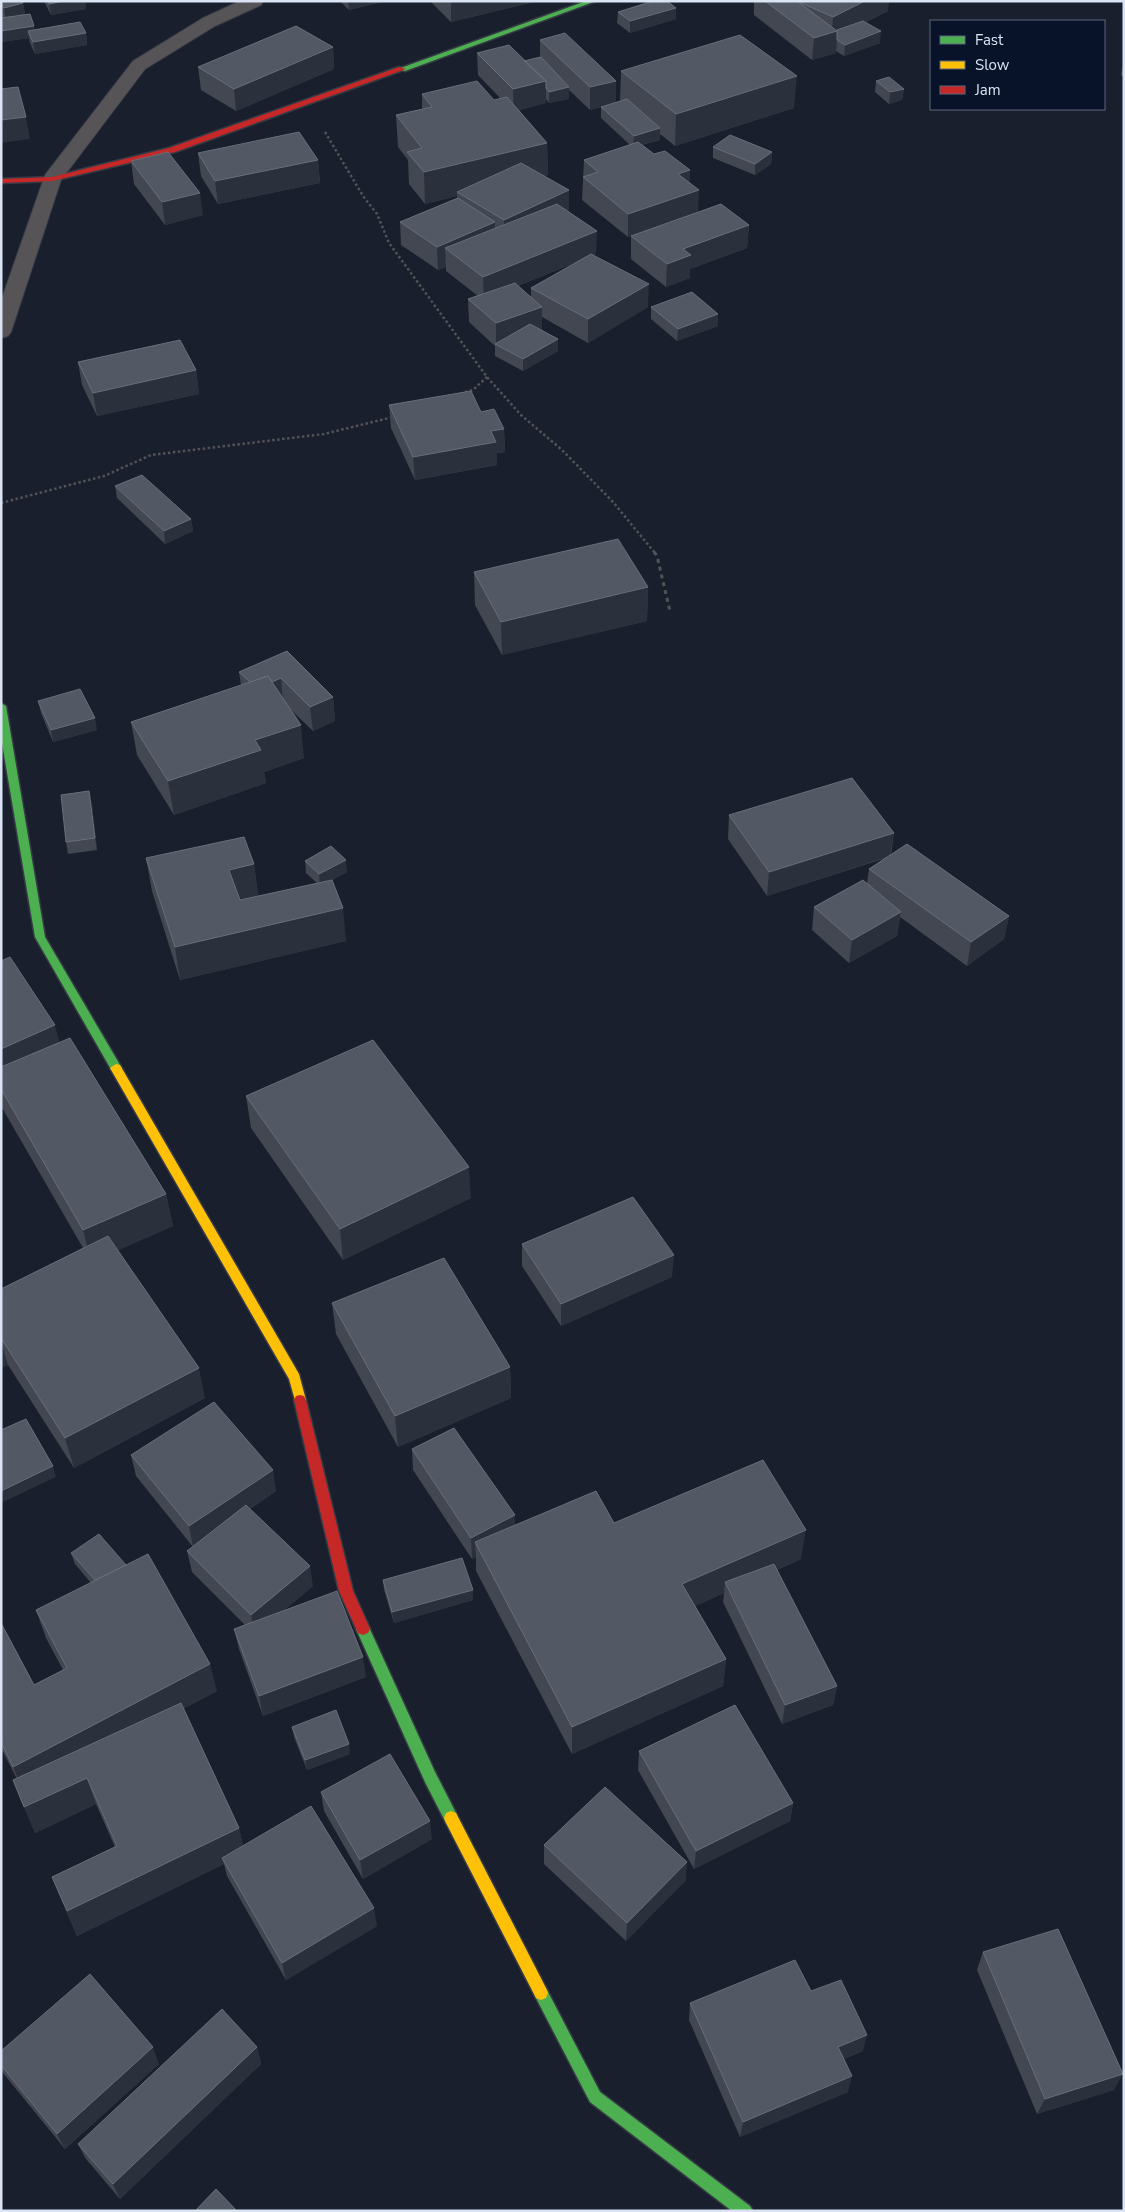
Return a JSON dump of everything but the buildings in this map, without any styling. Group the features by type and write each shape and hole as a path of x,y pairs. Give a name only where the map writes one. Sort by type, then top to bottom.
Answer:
{"street":[{"path":"211,1 230,13"},
{"path":"1,332 8,289 52,179 139,65 209,22 255,1"},
{"path":"1,181 52,179 172,150 307,104 594,1"},
{"path":"1,706 40,937 295,1378 346,1591 430,1777 595,2097 745,2211"}],"path":[{"path":"307,104 344,161 363,196 377,214 389,243 487,377 521,415 562,450 613,502 657,556 670,611"},
{"path":"464,393 473,390 487,377"},
{"path":"1,503 104,476 151,455 324,434 395,416"}],"traffic: fast":[{"path":"402,69 593,1"},
{"path":"1,706 40,937 116,1068"},
{"path":"363,1629 430,1777 451,1818"},
{"path":"541,1993 595,2097 745,2211"}],"traffic: slow":[{"path":"116,1068 295,1378 300,1400"},
{"path":"451,1818 541,1993"}],"traffic: jam":[{"path":"1,181 52,179 172,150 402,69"},
{"path":"300,1400 346,1591 363,1629"}]}
